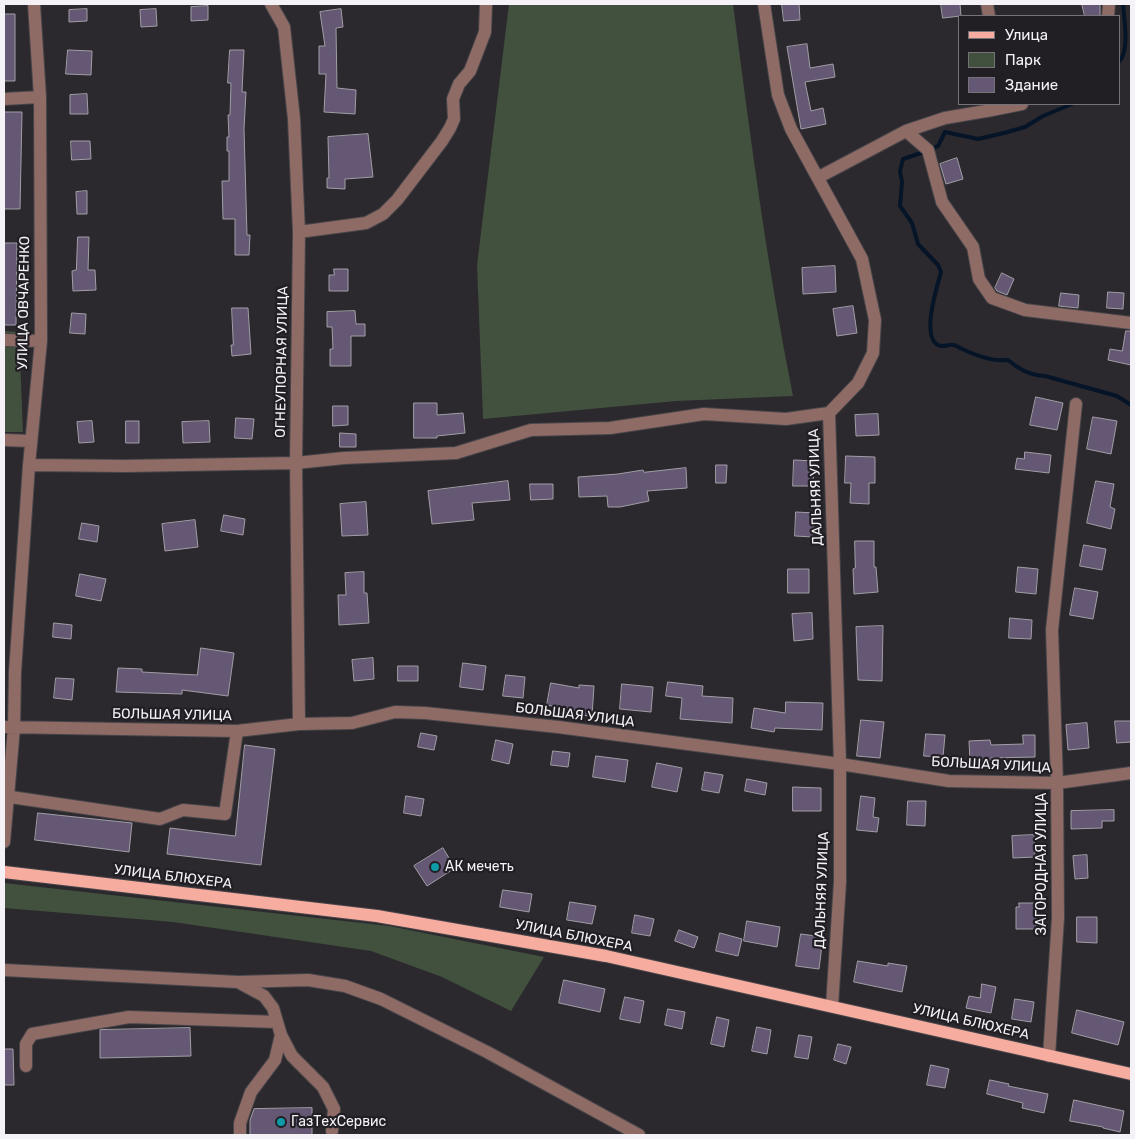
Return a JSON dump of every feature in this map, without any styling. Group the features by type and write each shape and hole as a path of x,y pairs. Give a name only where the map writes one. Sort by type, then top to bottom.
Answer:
{"main road":[{"name":"УЛИЦА БЛЮХЕРА","path":"4,872 376,916 606,956 1131,1074"}],"street":[{"name":"УЛИЦА ОВЧАРЕНКО","path":"4,842 9,727 9,672 42,341 40,97 34,4"},
{"name":"ОГНЕУПОРНАЯ УЛИЦА","path":"271,4 284,27 294,118 299,232 296,462 300,724"},
{"path":"299,232 366,223 383,214 397,200 442,142 450,128 454,119 453,98 459,84 470,71 485,32 486,4"},
{"name":"ДАЛЬНЯЯ УЛИЦА","path":"764,4 778,95 791,129 862,258 875,320 873,353 858,383 829,413 840,764 840,882 832,1006"},
{"path":"4,99 40,97"},
{"path":"819,178 906,131 945,118 992,107 1012,105"},
{"path":"906,131 928,150 942,202 973,247 980,279 992,298 1025,310 1131,323"},
{"path":"4,340 42,341"},
{"name":"ЗАГОРОДНАЯ УЛИЦА","path":"1048,1056 1058,918 1057,783 1052,630 1076,404"},
{"path":"29,464 125,466 296,462 456,453 531,430 610,428 704,414 786,419 829,413"},
{"path":"4,440 31,441"},
{"name":"БОЛЬШАЯ УЛИЦА","path":"9,727 237,731 300,724 352,723 395,712 424,713 558,727 840,764 950,781 1057,783 1131,773"},
{"path":"6,796 160,819 183,810 225,814 237,731"},
{"path":"4,970 238,982 308,980 345,986 381,999 487,1052 640,1135"},
{"path":"238,982 264,996 273,1008 282,1035 292,1056 324,1087 334,1109 332,1131"},
{"path":"26,1066 26,1044 32,1034 129,1017 277,1022"},
{"path":"240,1135 240,1123 251,1092 275,1060 282,1035"}],"green space":[{"path":"509,4 733,4 767,249 793,396 676,401 483,419 477,265"},
{"path":"4,331 19,332 23,432 4,432"},
{"path":"4,883 389,926 544,957 511,1011 442,977 371,951 173,922 4,908"}],"building":[{"path":"782,4 799,4 800,20 784,21"},
{"path":"941,4 960,4 961,15 943,18"},
{"path":"1082,4 1100,4 1100,15 1085,15"},
{"path":"208,6 208,20 191,21 191,7"},
{"path":"87,9 87,21 69,22 69,10"},
{"path":"156,9 157,26 141,27 140,10"},
{"path":"341,9 343,27 336,28 337,88 356,90 355,114 324,112 326,74 319,74 319,46 325,46 320,12"},
{"path":"4,14 15,14 15,81 4,81"},
{"path":"807,44 810,68 833,64 835,77 805,82 811,111 823,108 826,124 801,129 787,47"},
{"path":"68,50 92,51 91,75 66,74"},
{"path":"230,50 244,50 242,92 246,92 244,129 247,235 250,235 249,255 235,255 235,219 223,219 222,181 229,181 227,137 229,137 228,115 230,115 231,83 228,83"},
{"path":"87,94 88,114 70,114 70,95"},
{"path":"4,112 22,112 20,209 4,209"},
{"path":"368,134 373,177 345,179 345,189 327,188 327,178 329,178 328,137"},
{"path":"71,141 90,141 91,159 72,160"},
{"path":"957,158 963,179 946,184 940,164"},
{"path":"87,191 87,214 77,214 76,192"},
{"path":"78,237 89,237 88,270 95,270 96,290 73,291 72,271 76,270"},
{"path":"4,243 17,243 16,325 4,325"},
{"path":"835,266 836,292 803,294 802,268"},
{"path":"334,269 348,269 348,291 329,291 329,275 334,275"},
{"path":"1002,273 1014,279 1007,295 997,291 995,288"},
{"path":"1108,292 1124,293 1123,309 1107,308"},
{"path":"1061,293 1079,295 1078,308 1059,306"},
{"path":"853,306 857,333 837,336 833,309"},
{"path":"232,308 248,308 251,354 232,356"},
{"path":"355,311 356,324 365,324 365,336 351,336 351,366 330,366 330,349 333,349 332,327 327,327 327,312"},
{"path":"72,313 86,314 85,334 70,333"},
{"path":"1126,331 1131,331 1131,365 1108,360 1110,349 1122,351"},
{"path":"1036,397 1063,403 1057,430 1030,425"},
{"path":"414,403 437,403 437,415 463,413 465,433 437,436 437,438 414,438"},
{"path":"333,406 348,406 348,425 333,426"},
{"path":"878,414 879,435 856,436 855,415"},
{"path":"1093,417 1117,421 1111,454 1087,449"},
{"path":"236,418 254,419 252,439 235,438"},
{"path":"92,421 94,442 79,443 77,422"},
{"path":"126,421 139,421 139,443 126,443"},
{"path":"209,421 210,442 183,443 182,422"},
{"path":"340,433 356,434 356,447 340,447"},
{"path":"1025,452 1051,455 1049,473 1015,469 1017,458 1024,459"},
{"path":"846,456 875,457 875,483 869,483 869,504 850,503 851,483 845,483"},
{"path":"794,460 814,461 813,486 793,486"},
{"path":"716,465 727,465 726,483 716,483"},
{"path":"686,468 687,488 647,491 649,501 620,507 608,507 607,496 579,497 578,477 643,470 644,472"},
{"path":"508,481 510,500 472,503 474,520 432,524 428,491"},
{"path":"1096,481 1114,484 1110,507 1115,509 1111,529 1087,523"},
{"path":"530,484 553,484 553,499 531,500"},
{"path":"366,502 368,535 342,536 340,504"},
{"path":"796,512 815,513 813,537 795,536"},
{"path":"224,515 245,519 243,535 221,531"},
{"path":"195,520 198,547 165,551 162,524"},
{"path":"82,523 99,526 97,542 79,539"},
{"path":"855,541 874,541 874,567 876,567 878,592 854,594"},
{"path":"1084,545 1106,549 1102,570 1080,566"},
{"path":"1018,567 1038,569 1036,594 1016,592"},
{"path":"788,569 809,569 809,593 788,593"},
{"path":"364,572 364,593 367,593 369,623 339,625 338,595 346,595 345,573"},
{"path":"80,574 106,579 101,601 76,596"},
{"path":"1075,588 1098,592 1093,619 1070,615"},
{"path":"812,613 813,639 794,641 792,614"},
{"path":"1010,618 1032,620 1031,639 1009,638"},
{"path":"54,623 72,625 71,639 53,637"},
{"path":"883,626 882,681 858,680 856,627"},
{"path":"201,648 234,653 228,696 182,690 182,694 116,692 118,668 142,669 142,672 197,675"},
{"path":"373,658 374,679 354,681 352,660"},
{"path":"463,663 486,666 483,690 460,687"},
{"path":"398,666 418,666 418,681 398,681"},
{"path":"506,675 525,677 523,698 503,696"},
{"path":"56,678 74,679 72,700 54,698"},
{"path":"668,682 703,686 702,696 733,698 732,723 680,719 682,698 666,696"},
{"path":"551,683 579,688 579,685 594,686 592,716 577,715 577,711 547,705"},
{"path":"622,684 653,687 651,712 620,709"},
{"path":"786,702 823,703 822,730 775,728 774,732 751,728 754,708 785,713"},
{"path":"861,720 884,722 880,758 857,756"},
{"path":"1115,721 1131,721 1131,742 1117,743"},
{"path":"1087,723 1089,748 1068,750 1066,725"},
{"path":"421,733 437,736 434,750 418,747"},
{"path":"926,734 945,735 943,757 924,756"},
{"path":"1023,735 1035,735 1035,757 991,758 991,761 970,761 969,741 990,740 991,745 1023,744"},
{"path":"496,740 513,744 509,764 492,760"},
{"path":"245,745 275,749 261,865 167,854 170,828 235,836"},
{"path":"553,751 570,753 568,767 551,765"},
{"path":"596,756 628,760 625,782 593,777"},
{"path":"657,763 682,768 677,792 652,787"},
{"path":"705,772 723,775 719,793 702,790"},
{"path":"747,779 767,783 765,795 745,791"},
{"path":"793,787 821,788 821,811 793,811"},
{"path":"406,796 424,799 421,816 404,813"},
{"path":"861,796 875,798 873,817 879,818 877,832 857,830"},
{"path":"908,801 926,801 925,826 907,825"},
{"path":"1114,810 1114,821 1102,821 1102,828 1071,829 1071,811"},
{"path":"38,813 132,823 129,852 35,840"},
{"path":"1034,835 1035,857 1013,858 1012,836"},
{"name":"АК мечеть","path":"443,848 455,868 427,886 414,866"},
{"path":"1087,855 1088,878 1075,879 1073,856"},
{"path":"503,890 532,894 529,912 500,907"},
{"path":"570,902 596,906 592,924 567,920"},
{"path":"1019,903 1036,903 1036,929 1016,929 1016,907 1019,907"},
{"path":"635,915 654,919 650,936 632,933"},
{"path":"1077,917 1097,917 1097,943 1077,942"},
{"path":"747,921 780,927 777,947 744,941"},
{"path":"679,930 698,937 694,948 675,941"},
{"path":"720,933 742,939 738,956 716,951"},
{"path":"801,934 823,937 819,969 796,966"},
{"path":"858,961 888,966 888,963 907,966 902,992 854,982"},
{"path":"564,980 605,989 600,1012 559,1003"},
{"path":"982,984 996,987 991,1013 966,1008 969,996 980,998"},
{"path":"625,997 644,1001 640,1023 620,1019"},
{"path":"1015,999 1034,1002 1031,1022 1012,1019"},
{"path":"668,1009 685,1012 682,1029 665,1025"},
{"path":"1077,1010 1124,1022 1118,1045 1072,1033"},
{"path":"717,1017 729,1020 724,1047 711,1044"},
{"path":"757,1027 771,1030 767,1054 752,1051"},
{"path":"190,1028 191,1056 100,1058 100,1030"},
{"path":"799,1035 812,1037 808,1059 795,1057"},
{"path":"838,1044 851,1047 846,1064 834,1060"},
{"path":"4,1049 13,1049 14,1085 4,1085"},
{"path":"931,1065 949,1069 945,1088 927,1085"},
{"path":"990,1080 1009,1084 1008,1086 1048,1094 1044,1113 1022,1108 1023,1103 987,1094"},
{"path":"1074,1100 1124,1111 1120,1132 1070,1121"},
{"name":"ГазТехСервис","path":"312,1108 312,1135 250,1135 250,1120 254,1109"}],"waterway":[{"path":"1120,60 1125,42 1123,4"},
{"path":"931,149 938,146 945,132 978,139 1025,127 1043,116 1070,105"},
{"path":"924,152 903,159 900,171 902,182 900,206 912,223 918,244 938,265 941,272 930,322 933,340 940,346 954,345 984,357 1008,360 1030,373 1117,396 1131,405"}],"place":[{"name":"АК мечеть","path":"435,867"},
{"name":"ГазТехСервис","path":"281,1122"}]}
